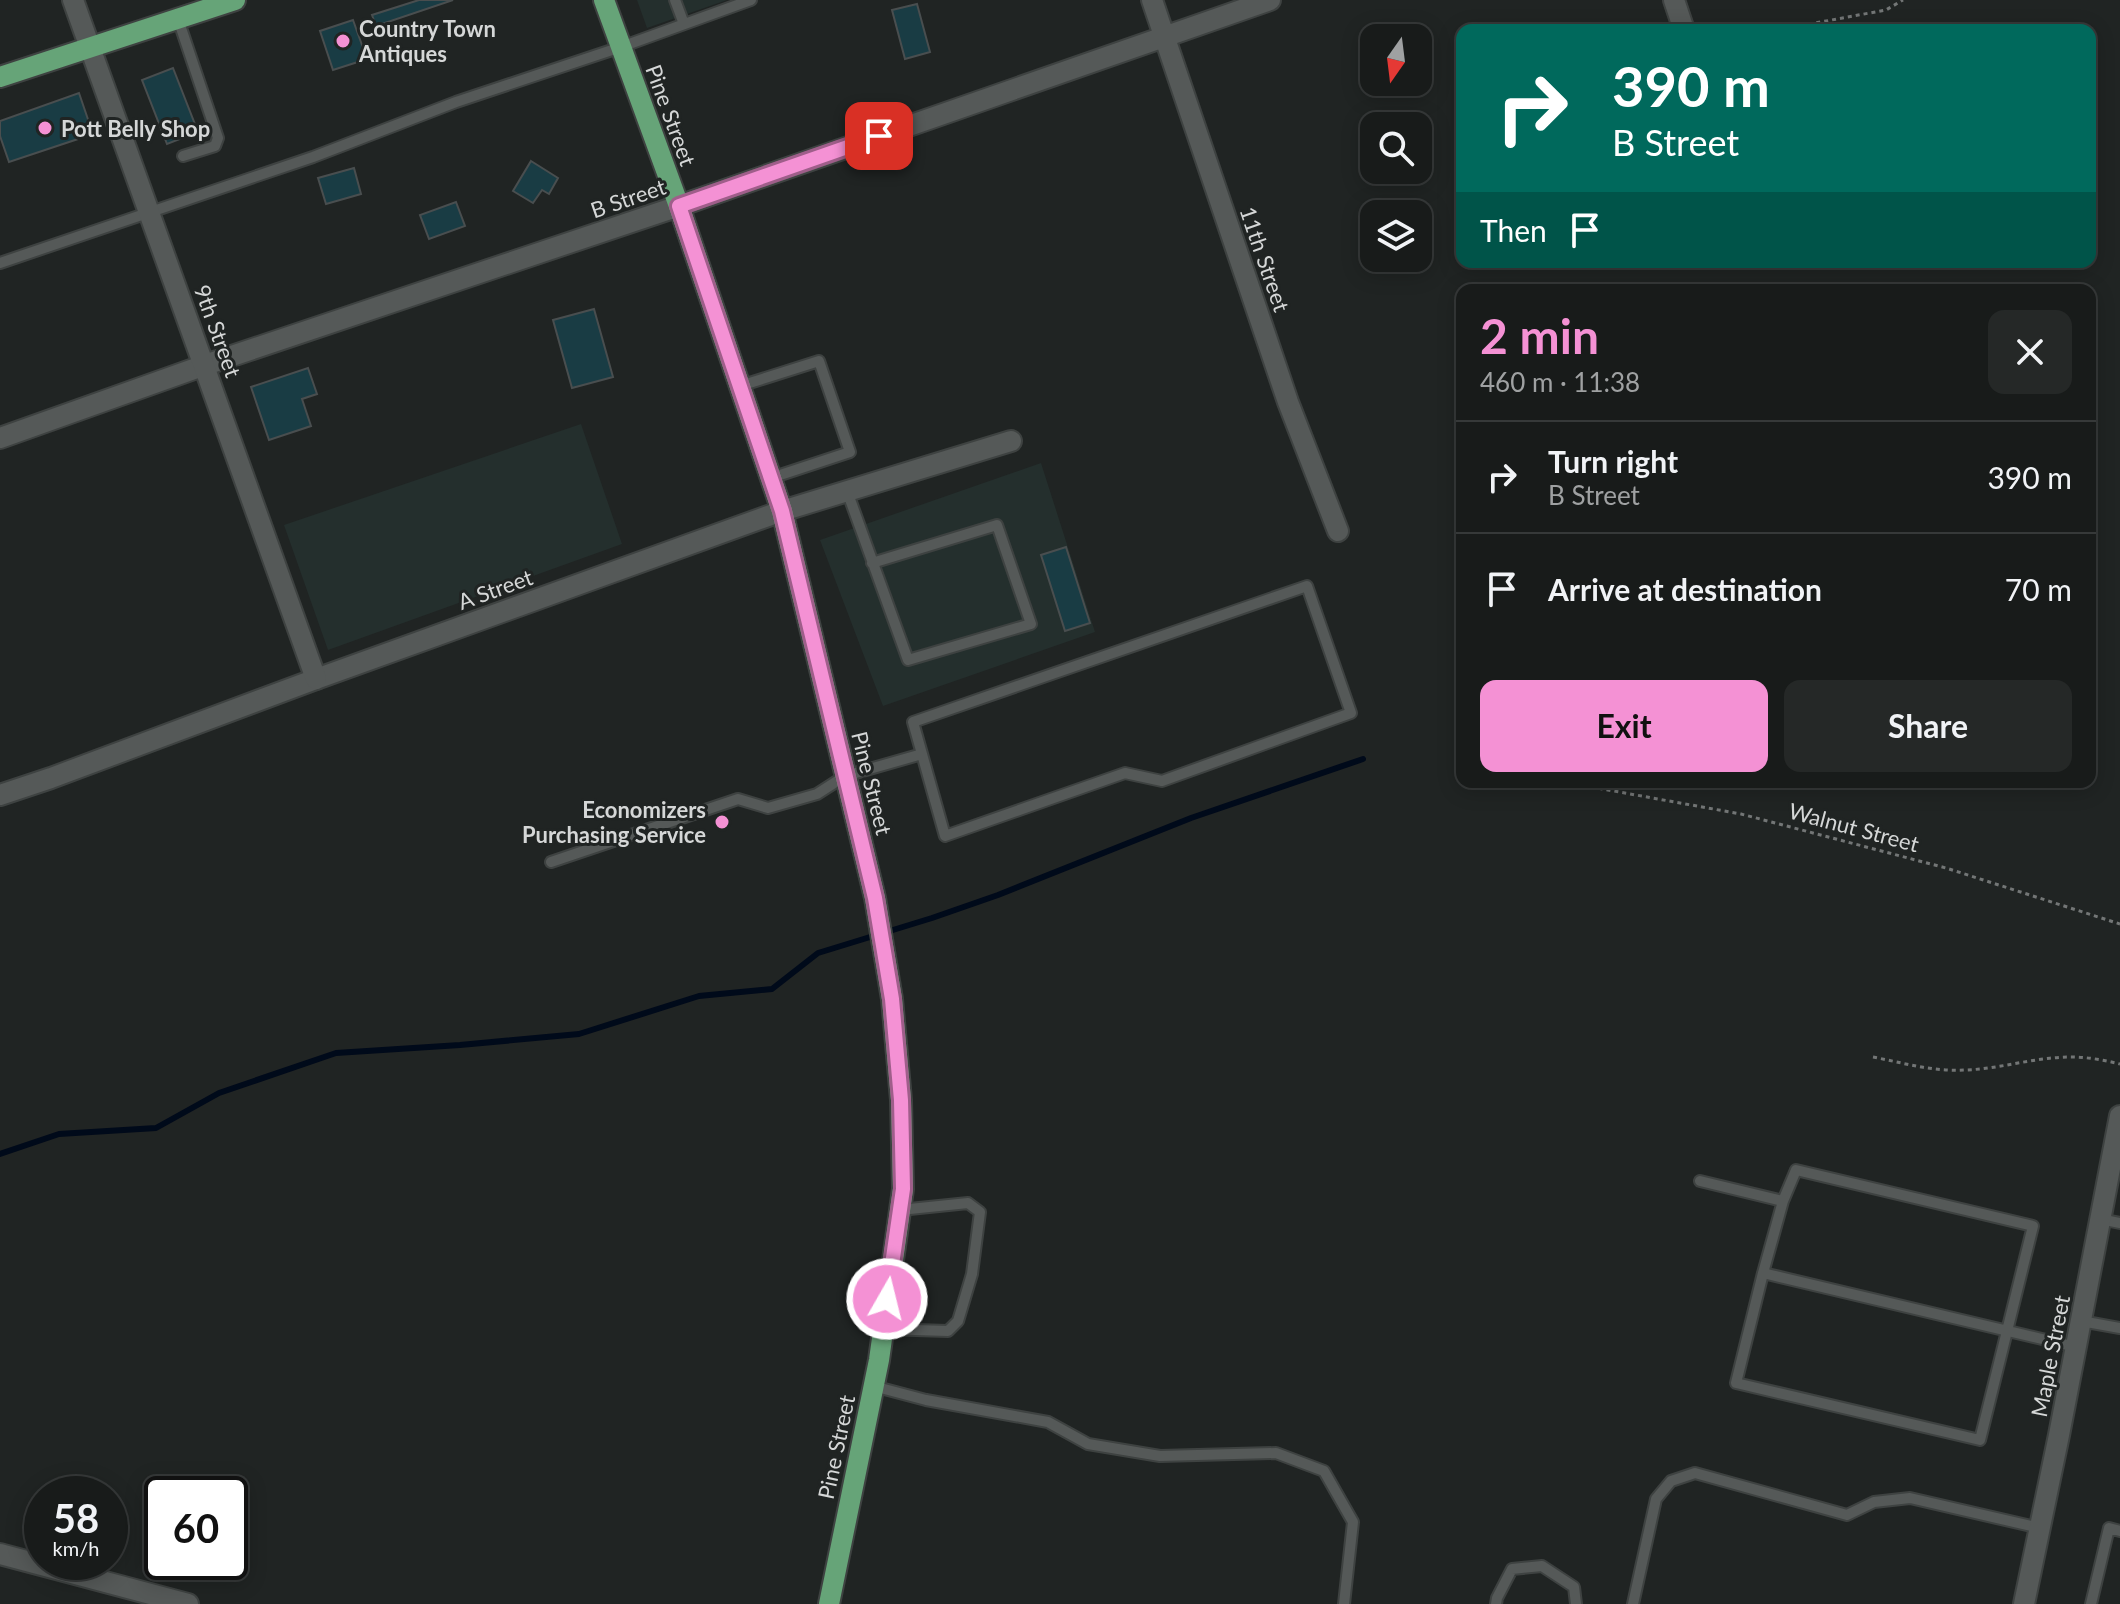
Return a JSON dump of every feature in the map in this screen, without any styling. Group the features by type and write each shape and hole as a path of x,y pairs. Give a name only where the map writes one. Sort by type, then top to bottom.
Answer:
{"main road":[{"path":"0,77 235,0"},
{"name":"Pine Street","path":"604,0 679,206 782,511 875,898 892,999 901,1100 903,1189 873,1386 829,1604"}],"street":[{"name":"9th Street","path":"73,0 316,679"},
{"name":"11th Street","path":"1152,0 1288,402 1338,531"},
{"name":"B Street","path":"0,438 1270,0"},
{"path":"1674,0 1682,24"},
{"name":"A Street","path":"0,795 782,511 1011,441"},
{"name":"Maple Street","path":"2024,1604 2081,1321 2110,1221 2120,1116"},
{"path":"0,1554 188,1604"}],"lane":[{"path":"675,0 684,24"},
{"path":"0,263 313,157 456,102 751,0"},
{"path":"178,19 218,138 215,146 183,156"},
{"path":"740,386 819,361 850,452 771,478"},
{"path":"847,491 872,563 908,660 1031,624 997,525 872,563"},
{"path":"1307,586 1351,713 1162,781 1125,773 945,836 922,754 913,722 1307,586"},
{"path":"551,862 738,799 768,808 805,798 845,776 922,754"},
{"path":"1796,1170 2033,1226 1980,1440 1736,1383 1783,1201 1796,1170"},
{"path":"1700,1181 1783,1201"},
{"path":"883,1329 948,1331 958,1321 972,1274 980,1212 968,1203 900,1210"},
{"path":"1763,1273 2076,1347"},
{"path":"2081,1321 2120,1328"},
{"path":"873,1386 926,1400 1048,1422 1088,1444 1160,1456 1276,1453 1324,1471 1353,1522 1344,1604"},
{"path":"1633,1604 1656,1499 1671,1481 1695,1473 1847,1515 1874,1502 1910,1498 2040,1528"},
{"path":"2091,1604 2109,1528 2120,1531"},
{"path":"1496,1604 1512,1569 1542,1566 1574,1587 1576,1604"}],"path":[{"path":"1810,24 1886,10 1903,0"},
{"name":"Walnut Street","path":"1597,788 1741,814 1946,868 2120,924"},
{"path":"1873,1057 1951,1071 2072,1057 2120,1064"}],"shaded area":[{"path":"637,0 727,0 647,28"},
{"path":"581,424 622,544 328,650 284,525"},
{"path":"1041,463 1095,632 883,706 820,540"}],"building":[{"path":"419,0 453,0 376,26 372,15"},
{"path":"917,4 930,52 905,59 892,10"},
{"path":"353,20 367,59 333,70 320,31"},
{"path":"173,68 198,132 167,144 142,80"},
{"name":"Pott Belly Shop","path":"79,93 93,134 9,162 0,136 0,121"},
{"path":"531,161 558,178 549,194 542,190 533,203 513,191"},
{"path":"354,168 361,194 326,204 318,178"},
{"path":"456,202 465,226 429,239 420,215"},
{"path":"594,309 613,377 572,388 553,320"},
{"path":"308,368 317,394 302,399 311,426 269,440 251,387"},
{"path":"1066,547 1090,623 1065,631 1041,555"}],"waterway":[{"path":"0,1154 59,1134 156,1128 219,1093 336,1053 579,1034 699,996 772,989 818,953 998,895 1191,818 1363,759"}],"place":[{"name":"Country Town Antiques","path":"343,41"},
{"name":"Pott Belly Shop","path":"45,128"},
{"name":"Economizers Purchasing Service","path":"722,822"}],"route":[{"path":"879,136 679,206 782,511 875,898 892,999 901,1100 903,1189 887,1299"}]}
